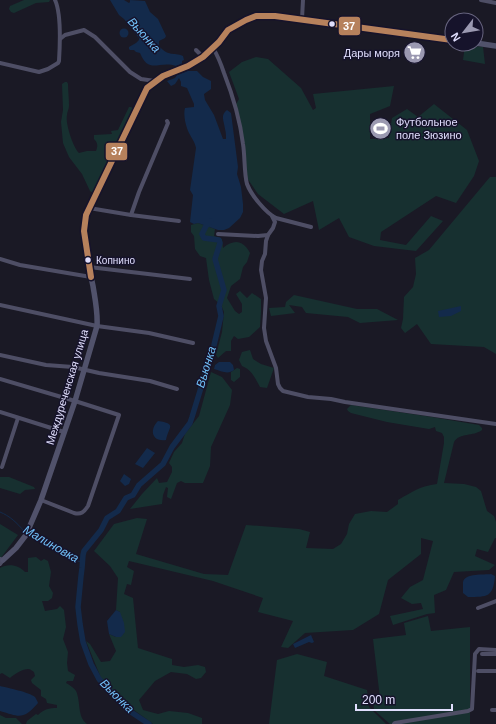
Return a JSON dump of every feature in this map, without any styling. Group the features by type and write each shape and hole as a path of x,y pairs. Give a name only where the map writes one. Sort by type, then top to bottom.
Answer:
{"street":[{"path":"0,63 39,72 58,63 60,39 57,4 55,0"},
{"path":"302,19 303,0"},
{"path":"481,0 496,3"},
{"name":"Междуреченская улица","path":"1,561 16,548 26,535 41,500 75,401 97,326 97,307 89,268 84,231 86,215 147,88 172,72 188,66 203,57 219,42 228,30 256,16 275,16 302,19 444,39"},
{"path":"60,39 65,35 84,30 95,36 130,72 141,79 155,82"},
{"path":"484,44 496,46"},
{"path":"213,48 229,82 239,121 248,184 255,197 263,208 272,216 311,227"},
{"path":"196,50 203,57"},
{"path":"131,215 141,185 168,123 167,121"},
{"path":"89,208 179,221"},
{"path":"272,216 275,222 266,241 265,254 262,261 261,270 266,298 264,328 266,341 276,368 278,384 283,391 308,397 331,399 496,424"},
{"path":"218,234 268,235"},
{"path":"0,259 20,265 91,277"},
{"path":"89,268 190,279"},
{"path":"0,305 97,326 150,333 193,343"},
{"path":"0,356 46,365 84,369 99,374 150,381 177,388"},
{"path":"0,380 119,415 85,511 78,514 41,500"},
{"path":"0,412 64,432"},
{"path":"2,467 18,418"},
{"path":"478,608 496,601"},
{"path":"394,724 468,711 472,708 475,654 479,650 496,650"},
{"path":"482,654 496,654"},
{"path":"478,672 496,671"}],"green space":[{"path":"24,0 50,0 49,2 36,3 14,13 11,12 9,9 10,6"},
{"path":"464,52 484,52 485,64 463,60"},
{"path":"256,57 268,59 301,88 313,110 316,108 313,94 394,86 390,106 370,114 370,139 389,138 392,118 407,109 418,117 434,104 467,130 479,161 474,176 456,203 436,196 381,232 380,240 406,245 431,216 443,221 416,251 374,246 349,237 339,218 319,230 313,201 284,214 258,194 247,178 235,106 239,99 229,72 242,62"},
{"path":"65,82 68,84 68,129 79,153 96,151 97,145 94,135 112,134 111,131 118,130 129,107 133,108 134,110 93,193 90,191 82,174 69,157 63,143 61,122 63,110 62,84"},
{"name":"Футбольное поле Зюзино","path":"375,120 384,120 384,135 375,135"},
{"path":"490,177 496,177 496,354 484,347 431,344 417,324 405,333 401,328 404,297 413,287 416,274 415,258 429,250"},
{"path":"198,223 215,229 214,236 222,239 223,248 231,243 238,242 244,245 250,253 247,262 243,267 240,279 231,286 227,298 235,311 239,314 242,312 242,304 236,294 240,291 247,298 252,293 261,299 260,327 249,337 238,339 234,336 231,341 231,351 226,351 218,358 216,355 222,332 224,312 221,305 214,299 209,280 206,258 200,256 195,249 191,225"},
{"path":"294,295 357,309 377,309 398,320 360,323 348,317 306,313 302,307 289,305 295,313 271,316 269,308 285,307 286,302"},
{"path":"250,350 253,359 261,364 274,368 267,388 260,387 253,375 242,366 239,360 242,352"},
{"path":"237,368 240,369 240,377 234,382 231,380 231,372"},
{"path":"211,372 222,377 232,390 230,405 211,447 210,466 203,483 185,483 181,481 177,483 171,499 167,497 168,488 166,487 162,504 130,509 157,478 159,483 167,482 172,472 172,467 169,463 174,452 182,443 185,434 199,416"},
{"path":"351,405 479,425 482,428 482,430 478,432 460,437 454,442 444,483 464,484 476,487 481,491 487,511 494,516 496,522 496,538 488,552 477,549 475,556 495,565 489,570 454,572 446,590 434,595 435,613 427,614 393,625 390,616 423,609 421,603 412,604 401,598 410,587 423,580 433,541 421,538 421,554 388,580 379,614 353,630 305,633 288,648 281,647 293,621 258,612 263,598 213,581 129,561 127,567 134,571 131,585 127,584 124,594 133,598 138,648 172,659 172,665 184,667 198,665 205,667 206,672 201,678 196,679 187,674 171,672 155,681 139,700 143,710 158,714 169,711 188,713 202,718 202,724 153,724 127,705 101,678 86,641 90,644 101,662 110,661 116,651 109,634 116,637 120,612 116,610 118,578 110,566 94,551 114,524 137,518 147,519 136,554 204,574 228,575 246,525 299,529 310,532 306,548 333,549 341,544 347,534 349,524 355,514 371,511 387,512 398,504 398,500 408,494 421,488 437,484 444,443 442,433 436,431 435,427 429,429 387,422 351,413 347,409"},
{"path":"0,477 9,477 34,487 35,489 25,490 20,494 0,488"},
{"path":"0,524 18,535 0,559"},
{"path":"36,557 41,561 44,559 48,561 51,572 49,586 53,593 52,598 48,601 42,601 45,611 57,609 60,606 64,610 66,627 63,639 68,652 68,671 75,675 73,681 67,681 66,683 76,691 80,713 87,724 26,724 27,721 36,714 38,715 47,709 57,708 57,705 47,703 46,699 41,696 41,690 32,683 31,680 35,676 34,672 31,670 26,669 16,673 10,678 2,673 0,674 0,568 3,566 13,566 28,572 28,558"},
{"path":"428,616 431,631 470,627 470,724 390,724 374,710 373,699 380,698 373,639 406,635 404,623"},
{"path":"297,654 327,662 324,676 367,690 369,707 386,724 269,724 277,660"},
{"path":"0,715 6,718 16,718 22,724 0,724"}],"water":[{"path":"110,0 124,0 129,3 130,0 145,1 150,12 158,19 166,36 159,41 159,46 168,53 183,56 184,60 182,61 182,64 176,66 151,65 143,60 140,53 130,50 129,47 136,43 139,38 119,15"},
{"path":"122,29 126,29 128,33 126,37 122,37 120,35 120,31"},
{"path":"187,71 197,71 203,77 211,81 211,89 204,94 205,100 214,115 223,139 226,139 223,118 224,114 227,110 231,113 238,167 237,174 241,187 243,212 240,218 229,228 224,230 218,230 198,223 194,224 190,222 193,195 190,190 196,148 187,128 184,114 185,108 194,107 194,104 187,88 181,86 179,78 175,84 171,86 167,81"},
{"path":"461,306 461,311 451,316 439,317 438,311"},
{"path":"219,362 230,362 233,365 234,370 222,372 214,369 215,365"},
{"path":"158,421 168,423 170,425 166,440 158,439 153,435 153,428"},
{"path":"147,448 155,453 143,468 135,464"},
{"path":"124,474 131,479 129,484 125,486 120,481"},
{"path":"491,574 495,576 491,592 480,597 468,597 463,593 464,579 475,575"},
{"path":"116,610 120,612 124,623 125,632 121,637 116,637 109,634 107,621"},
{"path":"311,635 314,642 309,642 295,648 293,644"},
{"path":"0,686 28,693 35,697 38,703 29,712 21,716 0,711"}],"waterway":[{"name":"Вьюнка","path":"149,724 128,710 99,679 91,664 83,642 78,607 83,555 84,551 101,530 107,518 118,511 126,498 133,495 139,485 163,464 172,447 190,423 214,345 221,316 219,306 224,290 215,259 220,243 219,240 204,238 202,234 206,226 211,221"},
{"name":"Малиновка","path":"0,512 13,520 24,531"},
{"name":"Малиновка","path":"30,532 46,539 52,546 63,551 74,560 82,562"}],"transit line":[{"name":"37","path":"91,277 84,231 86,215 147,88 163,76 188,66 203,57 219,42 228,30 256,16 275,16 444,39"}],"place":[{"name":"Дары моря","path":"415,53"},
{"name":"Футбольное поле Зюзино","path":"380,128"},
{"name":"Копнино","path":"88,260"}]}
